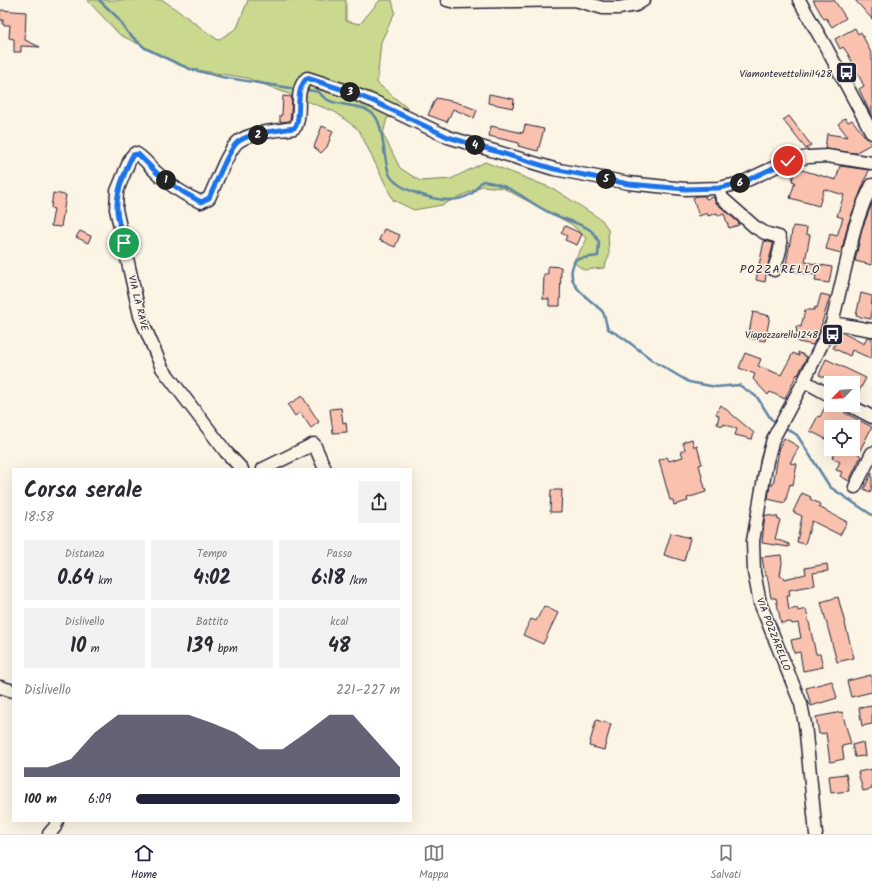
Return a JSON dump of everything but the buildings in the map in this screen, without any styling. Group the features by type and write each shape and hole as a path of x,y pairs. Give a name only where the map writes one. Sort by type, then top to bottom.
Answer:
{"street":[{"path":"447,0 455,2 575,0 603,8 619,8 636,5 644,0"},
{"path":"799,0 828,49 872,133"},
{"name":"VIA LA RAVE","path":"241,468 226,452 162,368 140,316 117,215 116,197 128,164 135,153 157,173 183,192 201,202 205,201 209,198 230,153 239,141 270,131 294,128 296,126 299,99 303,82 309,78 350,92 448,137 554,169 629,184 685,189 719,188 741,183 788,161 808,157 827,156 872,163"},
{"name":"VIA POZZARELLO","path":"816,834 805,724 801,704 760,602 754,572 753,541 767,461 776,434 832,323 855,228 872,185"},
{"path":"719,188 722,198 755,227 765,233 779,237 781,240 781,245 774,270"},
{"path":"832,323 872,330"},
{"path":"804,381 824,392"},
{"path":"860,411 872,418"},
{"path":"265,468 314,444 324,468"},
{"path":"854,487 872,453"},
{"path":"0,687 12,691"},
{"path":"49,834 55,827 57,822"}],"green space":[{"path":"87,0 163,0 218,40 237,28 248,0 346,0 346,21 360,24 380,0 392,0 395,12 381,42 377,83 406,107 411,114 387,118 383,134 400,168 420,181 451,179 485,162 554,189 602,220 608,229 609,256 604,268 584,270 573,262 587,239 571,224 503,188 482,186 442,205 414,210 393,200 359,130 335,112 247,78 190,69 120,35"}],"waterway":[{"path":"99,0 116,16 128,33 145,48 176,63 190,69 222,77 296,89"},
{"path":"303,89 319,92 324,98 330,101 368,110 374,115 380,126 389,173 392,179 406,189 424,196 451,200 462,198 471,194 483,181 493,183 511,189 550,213 587,228 594,234 599,242 598,256 576,259 572,268 572,276 578,289 583,295 602,311 608,329 622,337 655,362 689,382 716,387 739,385 757,397 771,419 778,423"},
{"path":"784,427 797,435 830,487 872,515"}],"place":[{"name":"Viamontevettolini1428","path":"847,73"},
{"name":"Viapozzarello1248","path":"833,334"}],"district":[{"name":"POZZARELLO","path":"780,269"}],"route":[{"path":"124,243 116,209 117,191 131,157 135,153 138,154 157,173 183,192 196,200 201,202 205,201 209,198 230,153 239,141 270,131 294,128 296,126 298,122 300,93 302,85 307,78 375,102 409,120 448,137 554,169 629,184 685,189 719,188 741,183 788,161"}]}
